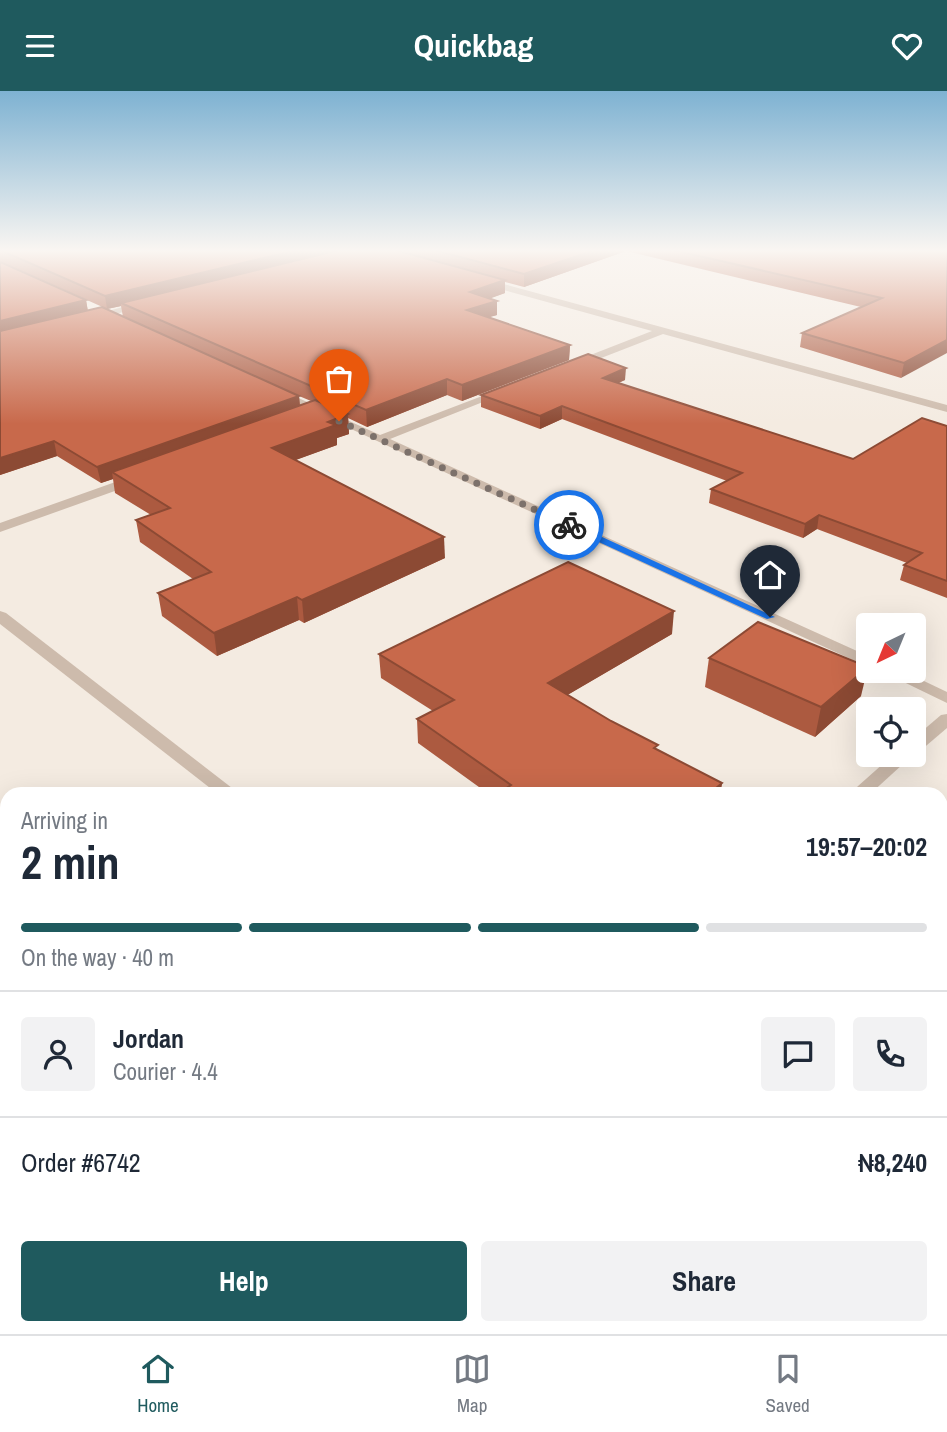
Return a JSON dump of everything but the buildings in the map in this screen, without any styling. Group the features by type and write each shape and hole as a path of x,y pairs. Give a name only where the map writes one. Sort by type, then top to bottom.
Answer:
{"street":[{"path":"91,308 129,325"},
{"path":"78,321 128,308"},
{"path":"579,308 947,409"},
{"path":"559,370 662,331"},
{"path":"268,389 312,414 380,439 856,657"},
{"path":"380,439 508,390"},
{"path":"0,528 153,472"},
{"path":"0,616 222,787"},
{"path":"915,683 947,698"},
{"path":"926,737 947,719"},
{"path":"866,787 890,767"}],"way so far":[{"path":"339,421 569,525"}],"route":[{"path":"569,525 770,617"}]}
